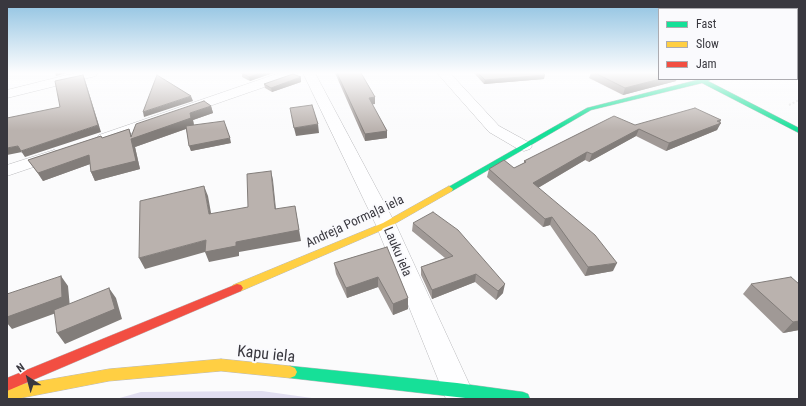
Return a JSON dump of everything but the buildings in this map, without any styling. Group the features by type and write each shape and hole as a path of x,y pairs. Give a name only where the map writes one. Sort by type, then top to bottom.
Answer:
{"street":[{"path":"90,143 239,92"},
{"name":"Lauku iela","path":"318,92 386,225 457,390"},
{"path":"460,92 494,129 524,146"},
{"name":"Andreja Pormaļa iela","path":"7,385 386,225 589,109 656,92"},
{"path":"726,92 799,130"},
{"path":"7,172 67,151"},
{"name":"Kapu iela","path":"7,394 109,375 221,365 457,390 523,399"}],"shaded area":[{"path":"262,391 319,399 116,399 141,392"}],"traffic: fast":[{"path":"449,189 589,109 657,92"},
{"path":"724,92 799,131"},
{"path":"290,372 457,390 523,399"}],"traffic: slow":[{"path":"237,288 386,225 449,189"},
{"path":"12,393 109,375 221,365 290,372"}],"traffic: jam":[{"path":"7,385 237,288"}]}
